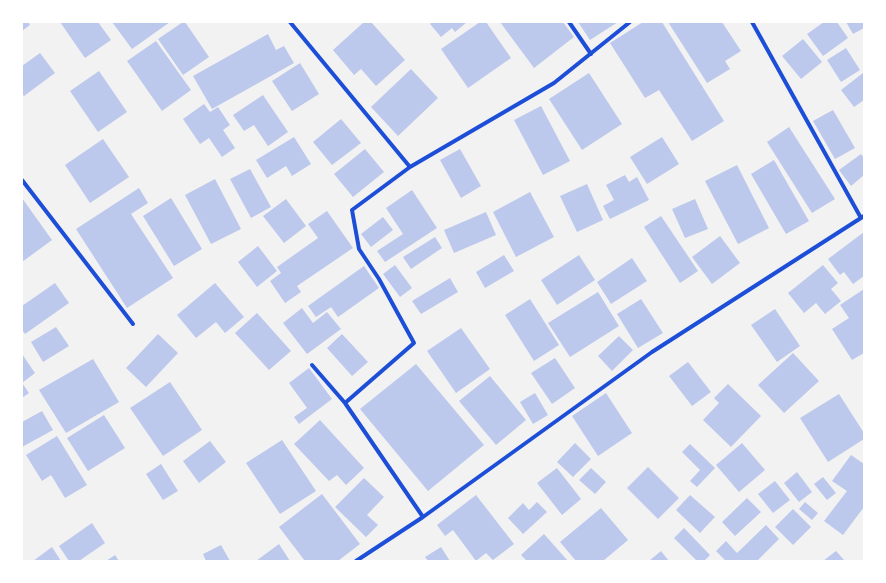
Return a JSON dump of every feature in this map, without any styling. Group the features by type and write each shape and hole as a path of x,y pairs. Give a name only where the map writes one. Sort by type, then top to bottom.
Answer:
{"street":[{"path":"290,22 410,167"},
{"path":"569,22 591,54"},
{"path":"345,403 414,343 379,280 359,249 352,210 410,167 554,82 630,22"},
{"path":"356,561 423,517 652,352 862,217 752,22"},
{"path":"22,180 134,324"},
{"path":"312,365 345,403 423,517"}],"building":[{"path":"22,22 28,22 30,25 22,31"},
{"path":"60,22 98,22 111,40 85,58"},
{"path":"112,22 170,22 132,49"},
{"path":"185,22 209,57 183,75 158,39"},
{"path":"364,22 371,22 405,60 376,86 361,69 354,75 333,50"},
{"path":"432,22 467,22 455,32 452,28 441,37 430,24"},
{"path":"480,22 486,22 511,58 468,88 441,49"},
{"path":"500,22 563,22 574,37 534,68"},
{"path":"578,22 618,22 590,40"},
{"path":"643,22 662,22 724,121 692,141 659,90 645,98 610,43"},
{"path":"668,22 722,22 741,51 725,61 730,69 707,83"},
{"path":"824,22 837,22 848,38 823,56 807,34"},
{"path":"846,22 864,22 864,28 853,34"},
{"path":"268,34 276,50 284,46 294,63 212,109 193,76"},
{"path":"803,39 822,62 801,79 782,56"},
{"path":"156,41 191,90 162,111 127,61"},
{"path":"846,48 860,70 841,82 827,60"},
{"path":"40,53 55,73 24,96 22,94 22,66"},
{"path":"300,63 319,94 292,111 272,81"},
{"path":"411,69 438,98 398,136 371,107"},
{"path":"99,71 127,112 98,132 70,91"},
{"path":"589,73 622,124 582,150 549,99"},
{"path":"863,73 864,100 854,107 841,90"},
{"path":"263,95 288,132 268,146 254,125 244,131 233,115"},
{"path":"204,104 210,112 218,107 230,125 223,130 235,148 222,157 209,138 200,144 183,119"},
{"path":"541,106 570,161 543,175 514,120"},
{"path":"833,110 855,148 835,159 813,121"},
{"path":"341,119 361,143 332,165 313,142"},
{"path":"789,127 835,199 812,213 767,142"},
{"path":"294,137 311,164 292,176 286,166 267,178 256,160"},
{"path":"662,137 679,164 647,184 630,157"},
{"path":"103,139 129,177 90,203 65,165"},
{"path":"365,149 384,172 353,197 334,174"},
{"path":"460,149 481,186 461,198 440,160"},
{"path":"861,154 864,158 864,175 851,186 839,170"},
{"path":"774,160 809,221 786,234 751,174"},
{"path":"737,165 769,228 738,244 705,181"},
{"path":"250,169 271,207 251,218 230,179"},
{"path":"625,175 629,182 637,177 649,200 610,219 603,206 614,200 606,185"},
{"path":"215,179 241,229 211,244 185,195"},
{"path":"587,184 603,220 577,232 560,196"},
{"path":"139,188 148,203 131,214 173,278 127,308 76,229"},
{"path":"412,190 437,228 385,262 377,251 403,234 386,208"},
{"path":"530,192 554,237 516,257 493,212"},
{"path":"22,198 52,240 22,262"},
{"path":"171,198 202,249 174,266 143,216"},
{"path":"286,199 306,226 284,243 263,216"},
{"path":"695,199 708,229 685,238 672,209"},
{"path":"327,211 353,248 297,286 301,292 285,303 270,281 281,273 277,267 318,238 308,224"},
{"path":"486,212 496,235 454,253 444,230"},
{"path":"661,216 698,271 680,283 644,227"},
{"path":"383,217 393,230 371,247 361,234"},
{"path":"864,232 864,276 853,284 844,272 840,275 828,259"},
{"path":"720,236 740,263 712,284 692,257"},
{"path":"435,237 442,248 411,269 403,257"},
{"path":"258,246 277,271 257,287 238,262"},
{"path":"504,255 514,271 485,288 476,272"},
{"path":"579,255 595,280 557,305 541,280"},
{"path":"632,258 647,281 611,304 597,282"},
{"path":"395,265 412,288 400,297 383,274"},
{"path":"823,265 838,283 831,289 841,301 825,314 816,303 804,313 788,293"},
{"path":"364,266 379,288 338,317 331,307 316,317 308,306"},
{"path":"450,278 458,292 421,314 412,301"},
{"path":"55,283 69,303 25,334 22,330 22,306"},
{"path":"215,283 244,317 225,333 216,322 196,338 177,315"},
{"path":"864,289 864,353 852,360 832,329 849,318 840,305"},
{"path":"598,292 619,326 570,357 548,323"},
{"path":"530,299 559,345 534,361 505,315"},
{"path":"641,299 663,333 638,348 617,314"},
{"path":"302,308 313,323 327,312 341,329 307,354 283,323"},
{"path":"775,309 800,346 777,362 751,325"},
{"path":"257,313 291,351 269,370 235,333"},
{"path":"56,327 69,346 43,362 31,342"},
{"path":"461,328 490,369 456,393 427,351"},
{"path":"158,334 178,353 146,387 126,368"},
{"path":"342,334 368,362 352,376 327,348"},
{"path":"619,336 633,350 612,371 598,356"},
{"path":"793,353 819,381 784,413 758,385"},
{"path":"22,354 35,373 22,383"},
{"path":"555,358 575,388 552,404 531,373"},
{"path":"93,359 119,402 66,433 39,390"},
{"path":"688,362 711,392 692,406 669,376"},
{"path":"416,364 484,445 428,491 360,409"},
{"path":"309,368 332,399 299,424 294,417 307,408 289,383"},
{"path":"490,376 526,420 496,445 459,401"},
{"path":"170,382 202,430 163,456 130,408"},
{"path":"22,383 29,393 22,398"},
{"path":"728,384 761,416 731,447 703,420 719,403 714,398"},
{"path":"535,393 548,415 533,424 520,402"},
{"path":"606,393 632,433 598,456 572,416"},
{"path":"839,394 864,433 864,439 828,462 800,418"},
{"path":"42,411 53,430 22,447 22,422"},
{"path":"104,415 125,448 88,471 67,438"},
{"path":"320,420 364,468 346,485 337,475 329,481 294,444"},
{"path":"57,436 87,485 65,498 51,475 42,481 26,455"},
{"path":"282,440 316,491 280,514 246,463"},
{"path":"210,441 226,462 199,483 183,461"},
{"path":"575,443 591,459 573,477 557,462"},
{"path":"742,443 765,470 739,492 716,465"},
{"path":"690,444 715,468 697,487 690,481 700,470 682,452"},
{"path":"851,455 864,464 864,507 843,535 824,521 847,491 832,481"},
{"path":"161,464 178,491 163,500 146,474"},
{"path":"648,467 679,498 658,519 627,488"},
{"path":"557,468 581,499 562,515 537,483"},
{"path":"591,468 606,482 595,494 579,480"},
{"path":"797,472 812,492 799,502 784,483"},
{"path":"823,477 836,493 827,500 814,484"},
{"path":"364,478 384,497 367,515 378,525 366,537 335,507"},
{"path":"775,481 790,500 773,513 758,494"},
{"path":"322,494 360,544 338,561 305,561 279,527"},
{"path":"476,495 514,544 493,560 486,553 476,561 453,530 445,536 437,525"},
{"path":"690,495 715,517 700,533 676,510"},
{"path":"747,498 761,512 735,536 722,522"},
{"path":"537,502 547,512 523,534 508,518 523,503 529,510"},
{"path":"805,502 818,513 812,520 799,509"},
{"path":"601,508 628,540 603,561 576,561 560,542"},
{"path":"793,509 811,527 793,545 775,527"},
{"path":"92,523 105,543 79,561 69,561 59,546"},
{"path":"766,525 779,539 757,561 726,561 716,551 726,541 737,553"},
{"path":"684,528 710,555 704,561 697,561 674,538"},
{"path":"544,534 568,561 527,561 521,555"},
{"path":"279,544 290,561 256,561"},
{"path":"221,545 230,561 206,561 203,554"},
{"path":"52,547 61,561 33,561"},
{"path":"441,547 450,561 428,561 425,557"},
{"path":"661,551 669,561 649,561"},
{"path":"836,551 845,561 823,561"},
{"path":"115,555 119,561 106,561"}]}
